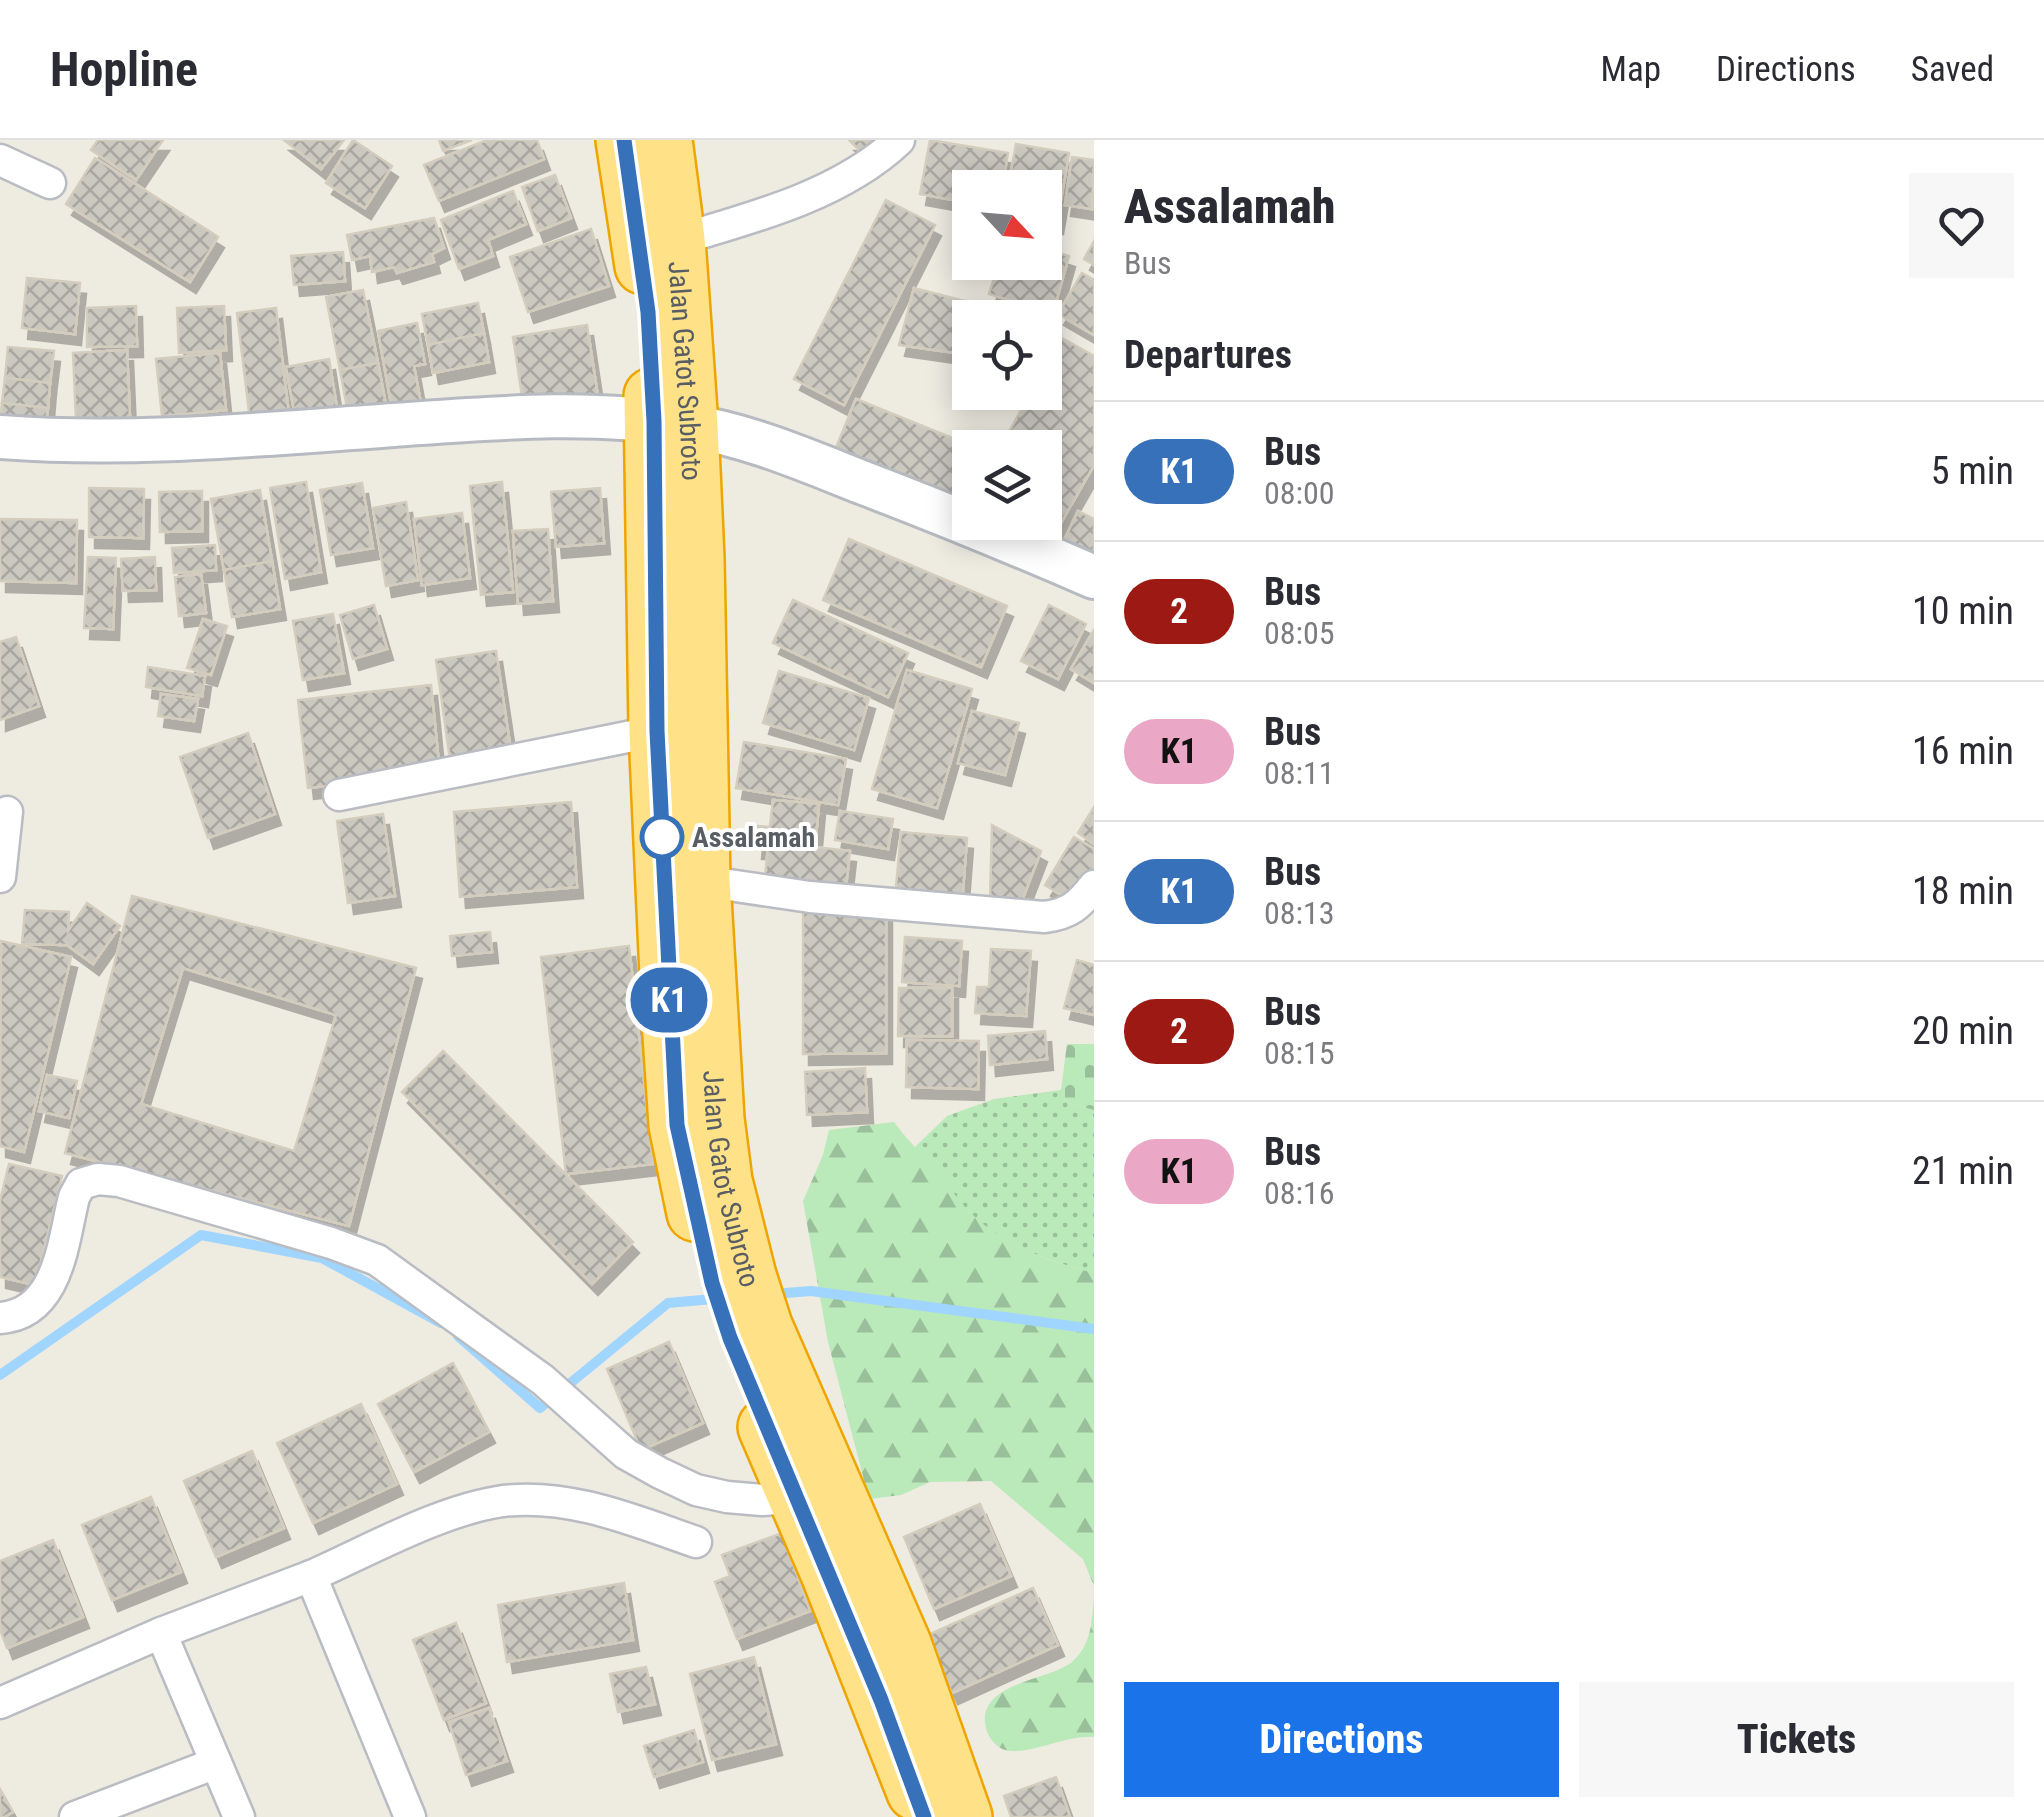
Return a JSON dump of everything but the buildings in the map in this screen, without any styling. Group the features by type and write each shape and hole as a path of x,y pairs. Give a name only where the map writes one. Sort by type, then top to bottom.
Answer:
{"highway":[{"name":"Jalan Gatot Subroto","path":"624,140 648,312 696,558 702,881 716,1119 739,1306 903,1644 964,1817"},
{"name":"Jalan Gatot Subroto","path":"664,140 677,240 657,731 677,1125 739,1306 795,1498 883,1706 924,1817"}],"street":[{"path":"677,240 822,189 858,172 899,140"},
{"path":"0,160 50,183"},
{"path":"0,438 55,442 128,440 513,416 672,423 734,434 787,452 1094,577"},
{"path":"339,794 657,731"},
{"path":"0,878 7,812"},
{"path":"702,881 810,896 1044,917 1064,915 1077,907 1094,886"},
{"path":"0,1318 36,1304 53,1282 74,1197 80,1184 98,1179 331,1243 377,1260 543,1380 626,1454 696,1490 762,1500 795,1498"},
{"path":"0,1703 422,1527 504,1501 580,1506 696,1542"},
{"path":"311,1576 410,1817"},
{"path":"161,1633 239,1817"},
{"path":"74,1817 216,1763"}],"green space":[{"path":"1067,1044 1094,1044 1094,1110 1068,1103 1061,1090"},
{"path":"1061,1090 1068,1103 1094,1110 1094,1273 1031,1252 988,1228 913,1149 947,1116 994,1099"},
{"path":"894,1122 964,1206 988,1228 1031,1252 1094,1273 1094,1586 1083,1559 991,1481 930,1482 901,1495 869,1499 828,1342 803,1201 829,1130"},
{"path":"1094,1596 1094,1737 1020,1751 999,1747 987,1732 985,1715 990,1702 1015,1685 1073,1661 1087,1639"}],"waterway":[{"path":"0,1375 201,1235 322,1258 441,1323"},
{"path":"773,1294 811,1291 1094,1329"},
{"path":"458,1336 540,1408 668,1303 736,1297"}],"bus line":[{"name":"K1","path":"624,140 648,312 654,421 657,731 677,1125 712,1283 730,1338 881,1700 924,1817"}],"place":[{"name":"Assalamah","path":"662,837"}]}
